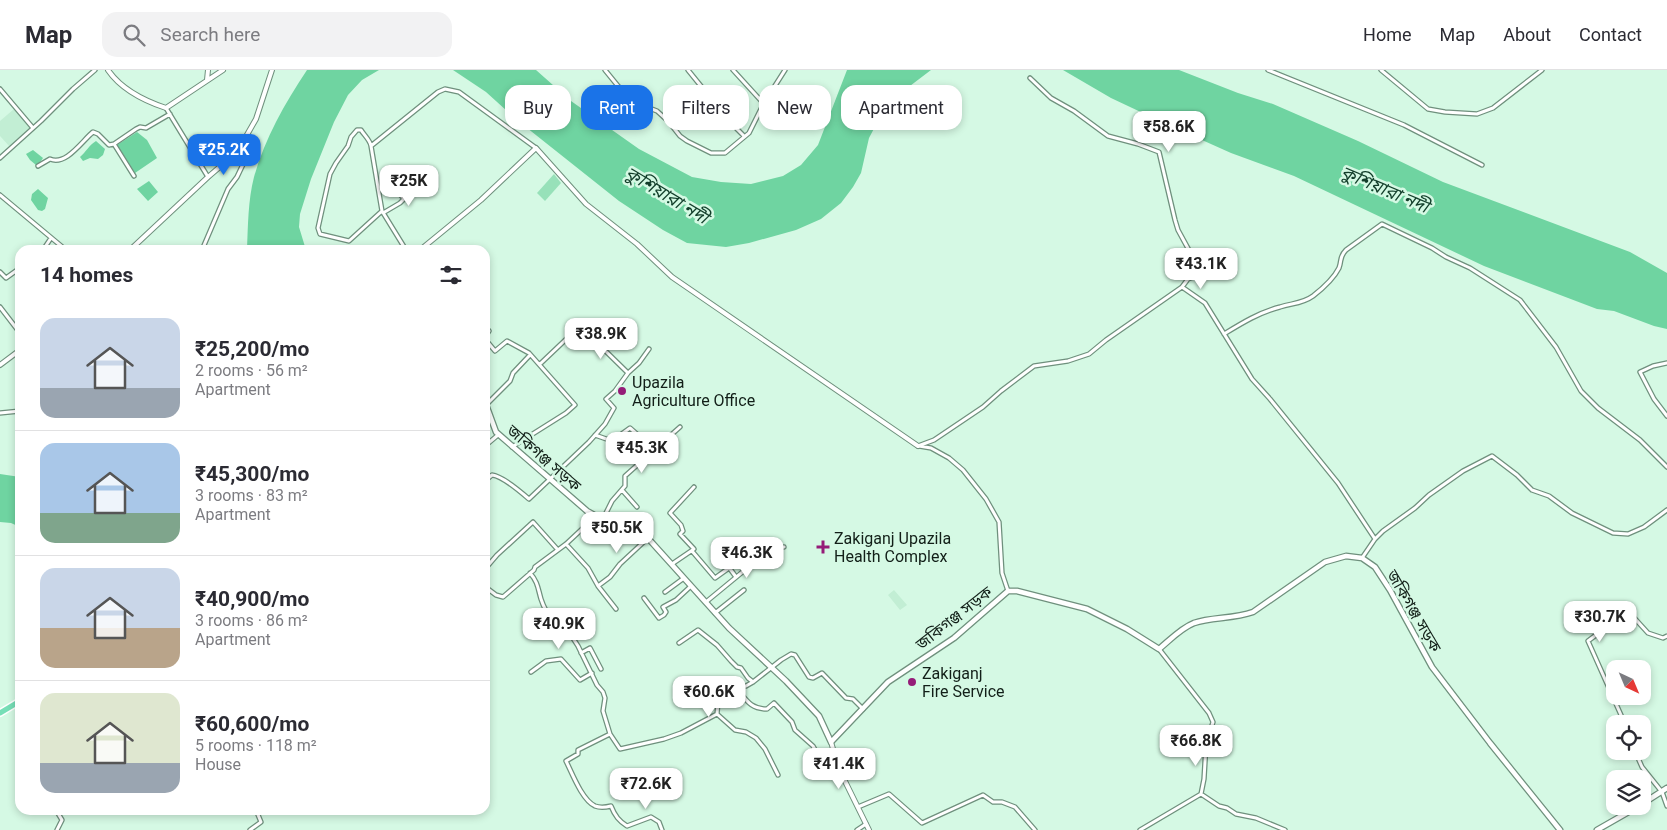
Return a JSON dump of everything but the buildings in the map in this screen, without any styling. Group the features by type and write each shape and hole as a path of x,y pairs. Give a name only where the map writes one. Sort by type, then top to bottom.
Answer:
{"main road":[{"name":"জকিগঞ্জ সড়ক","path":"490,415 498,435 587,511 648,538 729,628 772,667 819,716 831,742 888,682 954,638 1008,591 1017,591 1087,609 1127,629 1159,649"},
{"path":"1159,649 1183,629 1195,623 1241,616 1252,612 1325,562 1346,556 1362,558"},
{"name":"জকিগঞ্জ সড়ক","path":"1362,558 1375,568 1390,590 1432,667 1560,830"},
{"path":"0,713 15,704"},
{"path":"1651,799 1667,788"},
{"path":"1597,830 1623,815"}],"street":[{"path":"0,158 72,89 95,70"},
{"path":"108,70 122,85 152,104 166,108 208,177"},
{"path":"207,80 208,70"},
{"path":"166,108 222,70"},
{"path":"135,245 222,165 244,140 256,119 272,70"},
{"path":"605,70 636,103 657,111 680,136 711,153 725,153 749,133 759,114"},
{"path":"688,70 730,122 744,136"},
{"path":"733,70 759,99"},
{"path":"776,85 785,70"},
{"path":"1268,70 1404,126 1482,165"},
{"path":"1382,70 1428,109 1477,114 1492,108 1542,70"},
{"path":"918,446 934,440 983,407 1000,391 1034,366 1068,361 1089,354 1182,287 1188,279 1202,274 1178,230 1159,152 1108,136 1074,111 1051,98 1030,78"},
{"path":"0,89 33,128"},
{"path":"371,146 438,92 445,89 459,92 536,148 586,204 637,244 672,277 918,446 936,450 963,470 975,483 999,522 1002,573 1008,591"},
{"path":"38,166 50,159 60,161 93,132 98,134 109,146 136,129 140,127 146,128 170,114"},
{"path":"397,191 404,199 383,212 349,241 320,234 318,228 330,174 348,146 351,137 357,130 361,130 370,142 383,212 403,245"},
{"path":"114,144 134,176"},
{"path":"204,245 228,189 247,156 239,146"},
{"path":"426,245 481,200 536,148"},
{"path":"0,195 60,245"},
{"path":"1224,334 1254,317 1280,306 1299,304 1312,296 1335,275 1340,266 1341,256 1346,250 1382,224 1470,268 1520,300 1556,347 1581,391 1598,408 1640,440 1667,467"},
{"path":"46,245 51,238"},
{"path":"0,272 6,278 15,272"},
{"path":"1182,287 1206,304 1252,379 1338,483 1375,539"},
{"path":"0,308 15,327"},
{"path":"540,364 580,326 628,373"},
{"path":"490,344 496,351 507,341 530,354 575,405 566,413 512,448"},
{"path":"490,477 492,475 497,476 518,489 529,499 605,424 614,408 606,399 639,363 649,348"},
{"path":"0,365 15,354"},
{"path":"490,400 510,381 512,373 530,354"},
{"path":"1667,363 1653,366 1640,372 1654,399 1667,416"},
{"path":"0,413 15,412"},
{"path":"603,519 612,501 625,486 625,476 680,427"},
{"path":"595,435 612,441 630,428 655,450"},
{"path":"490,442 498,435"},
{"path":"1362,558 1382,531 1464,471 1492,456 1532,490 1549,496 1572,514 1613,533 1628,534 1644,527 1667,510"},
{"path":"694,487 670,513 681,525 683,531 680,534 694,549 692,551 715,578 729,568"},
{"path":"622,490 638,507"},
{"path":"490,591 496,596 503,597 530,573 534,567 566,544 596,516"},
{"path":"490,563 533,522 558,550"},
{"path":"598,586 610,577 614,570 648,538"},
{"path":"566,544 588,568 598,586 616,609"},
{"path":"714,546 736,577"},
{"path":"706,602 768,551 784,547"},
{"path":"672,564 692,551"},
{"path":"530,573 538,585 540,598 552,621 557,629 568,632 581,652 605,698 603,712 610,734 620,749 681,733 718,714"},
{"path":"665,592 684,578"},
{"path":"644,598 659,618 666,612 663,607 676,600 692,586"},
{"path":"715,613 744,590"},
{"path":"562,629 584,610"},
{"path":"1621,715 1588,641 1628,611 1648,633 1662,638 1667,636"},
{"path":"679,643 698,630 717,645 736,667 741,668 753,682"},
{"path":"581,652 590,648 601,669"},
{"path":"1140,830 1201,794 1206,745 1213,722 1209,713 1159,649"},
{"path":"778,775 765,749 756,738 746,732 735,730 718,714 718,702 737,689 753,682 791,654 795,655 810,677 813,678 822,673 846,698 853,699 863,709"},
{"path":"531,672 546,661 562,659 580,680 592,673"},
{"path":"737,689 750,704 759,709 768,708 774,703 792,722 795,730 813,746 822,762 837,760"},
{"path":"610,734 578,750 578,754 566,761 582,792 586,799 595,806 612,806 620,822 627,826 651,818 659,822 662,830"},
{"path":"831,742 857,808 869,830"},
{"path":"1639,760 1642,767 1662,792 1667,806"},
{"path":"857,808 890,794 922,823 983,795 993,802 1002,802 1015,807 1035,830"},
{"path":"1201,794 1236,814 1256,818 1285,830"},
{"path":"57,830 62,820 59,815"},
{"path":"250,830 262,822 258,815"},
{"path":"857,830 866,824"}],"shaded area":[{"path":"14,109 31,128 10,147 0,136 0,121"},
{"path":"554,174 561,183 545,201 537,193"},
{"path":"894,590 907,605 900,610 888,595"}],"water":[{"path":"307,70 379,70 362,80 348,95 334,122 311,179 300,214 299,227 304,245 247,245 254,177 276,121"},
{"path":"453,70 536,70 553,85 505,85 505,109 486,92"},
{"path":"847,70 931,70 911,85 841,85"},
{"name":"কুশিয়ারা নদী","path":"1063,70 1179,70 1238,93 1273,104 1358,141 1443,182 1630,252 1667,273 1667,329 1614,311 1597,309 1484,266 1294,176 1231,153 1164,123 1111,98"},
{"name":"কুশিয়ারা নদী","path":"841,86 841,130 873,130 869,138 861,173 841,203 821,219 796,230 749,243 726,247 687,243 663,230 619,201 530,130 571,130 571,101 581,108 581,130 612,130 639,149 692,177 721,182 751,184 783,176 801,165 818,145 824,130 831,130 831,111"},
{"path":"137,132 147,140 157,158 135,173 117,145"},
{"path":"96,141 105,149 103,155 98,159 90,158 83,161 80,157"},
{"path":"33,150 43,158 36,165 26,154"},
{"path":"149,181 158,192 148,201 137,189"},
{"path":"38,189 48,198 45,209 42,211 38,210 31,200 32,194"},
{"path":"0,474 15,476 15,525 0,522"}],"place":[{"name":"Upazila Agriculture Office","path":"622,391"},
{"name":"Zakiganj Upazila Health Complex","path":"823,547"},
{"name":"Zakiganj Fire Service","path":"912,682"}]}
